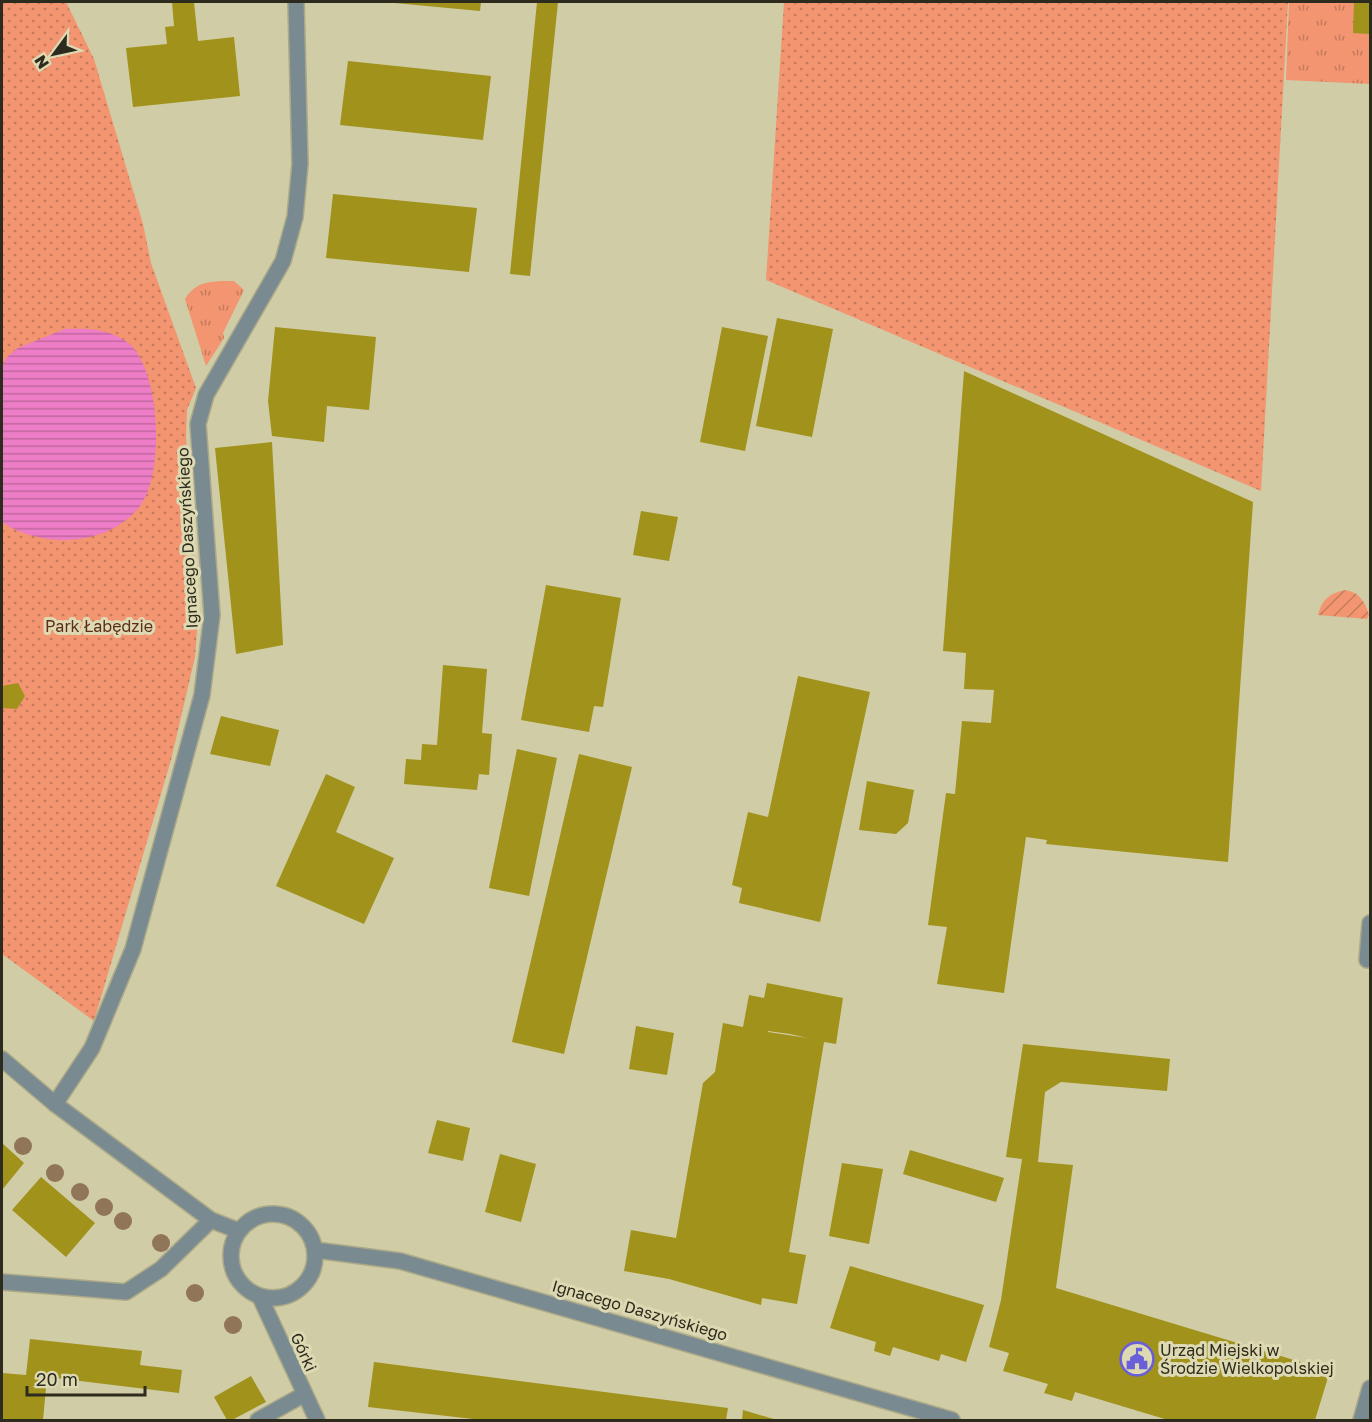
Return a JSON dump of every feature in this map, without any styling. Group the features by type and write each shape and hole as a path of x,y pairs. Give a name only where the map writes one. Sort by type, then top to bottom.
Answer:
{"street":[{"name":"Ignacego Daszyńskiego","path":"55,1104 92,1048 133,949 202,695 212,615 198,424 206,395 284,261 295,217 300,164 296,2"},
{"path":"1367,960 1371,923"},
{"path":"2,1059 55,1104 211,1220 238,1231"},
{"path":"262,1215 283,1215 302,1225 311,1236 315,1250 315,1264 310,1278 301,1289 288,1296 274,1299 260,1297 243,1286 232,1269 230,1256 238,1231 249,1221 262,1215"},
{"path":"2,1282 126,1292 161,1269 211,1220"},
{"name":"Ignacego Daszyńskiego","path":"315,1250 400,1261 952,1420"},
{"name":"Górki","path":"260,1297 303,1395 317,1420"},
{"path":"1361,1420 1371,1388"},
{"path":"258,1420 303,1395"}],"green space":[{"name":"Park Łabędzie","path":"2,2 66,2 94,59 143,224 151,263 196,388 187,410 186,436 198,617 195,657 171,760 94,1021 2,954"},
{"path":"784,2 1288,2 1261,491 766,280"},
{"path":"1289,2 1370,2 1370,84 1286,80"},
{"path":"234,281 244,290 223,333 224,338 206,366 185,299 194,288 200,285"},
{"path":"1346,590 1355,593 1361,599 1369,615 1367,619 1318,615 1327,598"}],"shaded area":[{"path":"65,329 89,329 113,334 127,342 138,355 147,374 153,396 156,447 148,491 140,506 127,520 111,530 93,536 74,540 55,540 18,531 2,522 2,369 6,358 18,348"}],"building":[{"path":"172,2 194,2 198,41 234,37 240,96 133,107 126,48 167,44 165,27 174,26"},
{"path":"384,2 481,2 480,11"},
{"path":"537,2 558,2 530,276 510,274"},
{"path":"1354,2 1370,2 1370,34 1353,33"},
{"path":"348,61 491,76 483,140 340,125"},
{"path":"333,194 477,208 469,272 326,258"},
{"path":"777,318 833,329 812,437 756,426"},
{"path":"275,327 376,337 369,410 327,406 324,442 272,436 268,401"},
{"path":"722,327 768,336 745,451 700,442"},
{"path":"964,371 1253,502 1228,862 1046,844 1047,840 1026,837 1004,993 937,984 947,927 928,925 946,793 955,794 962,721 991,723 994,690 964,689 966,653 943,651"},
{"path":"272,442 283,645 236,654 215,448"},
{"path":"641,511 678,517 669,561 633,555"},
{"path":"546,585 621,598 603,707 594,706 589,732 521,720"},
{"path":"443,665 487,669 482,733 492,734 489,775 479,774 477,790 404,784 406,759 421,760 422,744 437,745"},
{"path":"798,676 870,692 820,922 739,903 742,888 732,885 748,812 768,817"},
{"path":"18,683 25,696 17,709 2,708 2,686"},
{"path":"221,716 279,730 270,766 210,754"},
{"path":"517,749 557,758 529,896 489,888"},
{"path":"579,754 632,767 564,1054 512,1042"},
{"path":"326,774 355,787 336,832 394,858 364,924 276,886"},
{"path":"867,781 914,790 908,823 896,834 859,830"},
{"path":"767,983 843,998 836,1044 824,1042 789,1252 806,1255 797,1304 762,1298 761,1305 669,1279 624,1271 631,1230 676,1238 703,1083 715,1072 723,1023 743,1027 749,995 764,998","holes":["768,1031 790,1034 808,1038"]},
{"path":"636,1026 674,1033 667,1075 629,1069"},
{"path":"1023,1044 1170,1059 1167,1091 1061,1082 1045,1092 1038,1162 1073,1165 1056,1288 1330,1371 1315,1420 1168,1420 1075,1392 1072,1401 1044,1393 1048,1384 1003,1371 1009,1353 989,1347 1001,1300 1022,1159 1006,1157"},
{"path":"437,1120 470,1128 463,1161 428,1153"},
{"path":"2,1143 24,1163 2,1190"},
{"path":"910,1150 1004,1178 996,1202 903,1174"},
{"path":"500,1154 536,1164 521,1222 485,1212"},
{"path":"842,1163 883,1169 869,1244 829,1236"},
{"path":"41,1177 95,1223 66,1257 12,1210"},
{"path":"850,1266 984,1305 966,1362 941,1354 939,1361 893,1347 890,1356 874,1351 876,1342 830,1328"},
{"path":"30,1339 142,1351 140,1365 182,1370 179,1393 47,1377 43,1420 2,1420 2,1373 26,1375"},
{"path":"374,1362 728,1408 726,1420 482,1420 368,1407"},
{"path":"251,1376 266,1402 232,1420 227,1420 214,1397"},
{"path":"743,1410 777,1420 742,1420"}],"place":[{"name":"Urząd Miejski w Środzie Wielkopolskiej","path":"1137,1359"}]}
